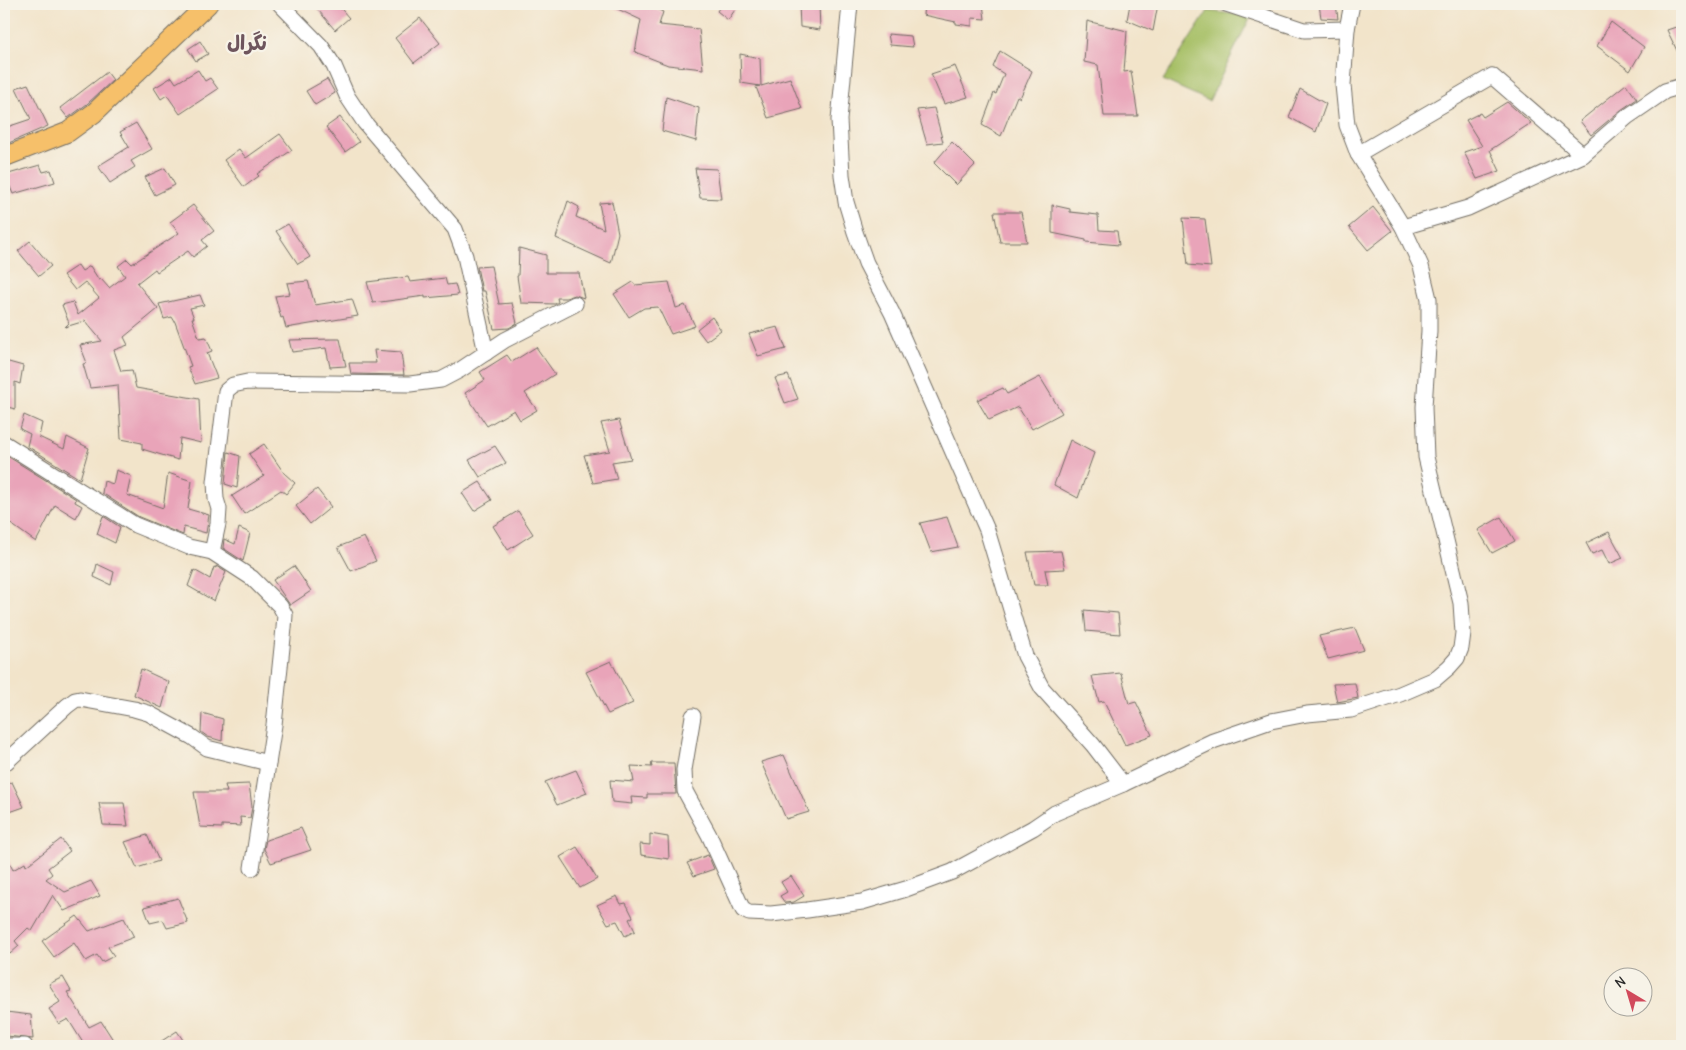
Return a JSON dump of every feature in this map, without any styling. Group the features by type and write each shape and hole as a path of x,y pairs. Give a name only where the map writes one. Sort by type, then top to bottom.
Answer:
{"main road":[{"path":"4,157 68,132 94,113 208,4"}],"street":[{"path":"280,4 321,46 334,66 347,96 365,124 455,230 466,256 486,353"},
{"path":"850,4 840,120 842,175 846,202 857,240 866,264 892,313 987,530 1025,656 1042,688 1093,745 1123,784"},
{"path":"1226,4 1304,30 1347,29"},
{"path":"694,716 684,770 685,791 709,835 738,903 743,910 749,913 780,913 862,902 906,889 952,872 1033,828 1056,813 1123,784 1213,741 1271,721 1307,714 1352,710 1400,694 1435,679 1449,667 1457,658 1461,648 1463,633 1461,603 1426,457 1424,407 1429,299 1421,266 1403,227 1358,154 1347,125 1342,85 1347,29 1352,4"},
{"path":"1358,154 1492,76 1583,155"},
{"path":"1403,227 1468,208 1583,155 1627,118 1665,91 1682,86"},
{"path":"212,552 218,524 219,509 216,499 215,482 226,390 233,385 246,382 410,384 441,380 460,370 505,340 575,304"},
{"path":"4,443 135,525 189,547 212,552 252,578 280,606 284,615 276,706 252,868"},
{"path":"4,764 67,706 80,699 148,713 192,737 207,748 268,763"},
{"path":"4,1046 24,1046"}],"green space":[{"path":"1208,11 1251,16 1209,101 1163,80"}],"building":[{"path":"313,4 337,4 349,18 335,30"},
{"path":"607,4 646,4 663,12 659,25 699,29 703,69 668,65 635,52 641,20"},
{"path":"722,4 739,4 728,20 717,11"},
{"path":"799,4 819,4 820,30 800,27"},
{"path":"924,4 983,4 985,19 972,18 972,26 956,24 956,22 923,15"},
{"path":"1130,4 1158,4 1153,31 1127,20"},
{"path":"1319,4 1336,4 1338,19 1321,18"},
{"path":"420,18 440,43 414,63 395,38"},
{"path":"1087,21 1127,31 1124,72 1131,71 1138,116 1104,116 1098,65 1084,62"},
{"path":"1611,22 1644,47 1630,71 1597,46"},
{"path":"1682,25 1682,61 1667,30"},
{"path":"888,34 911,36 913,47 890,45"},
{"path":"200,41 208,54 196,61 188,49"},
{"path":"1000,51 1032,71 1020,98 1017,96 1001,136 982,125 994,93 996,94 1004,74 993,67"},
{"path":"740,54 760,58 761,86 790,78 802,109 768,118 756,87 760,86 741,83"},
{"path":"955,66 968,97 944,104 931,74"},
{"path":"198,70 205,81 210,78 218,89 180,114 167,95 161,99 154,88 172,77 176,83"},
{"path":"107,72 113,80 87,104 68,118 60,108"},
{"path":"327,79 335,93 315,105 306,91"},
{"path":"28,84 48,126 4,145 4,128 31,119 16,88"},
{"path":"1626,84 1637,99 1591,135 1580,121"},
{"path":"1300,89 1326,104 1316,132 1289,117"},
{"path":"666,97 699,108 696,141 662,131"},
{"path":"1507,102 1531,123 1490,150 1500,171 1477,179 1464,152 1482,146 1466,120 1480,113 1483,117"},
{"path":"934,108 943,142 927,144 917,110"},
{"path":"340,117 359,142 345,152 326,127"},
{"path":"136,123 152,149 131,161 135,167 110,183 98,166 129,147 120,132"},
{"path":"280,134 292,150 257,174 259,176 244,187 224,160 239,149 246,158"},
{"path":"952,142 975,165 956,185 934,163"},
{"path":"40,165 43,172 51,170 55,182 13,194 5,175"},
{"path":"165,168 175,185 155,195 145,177"},
{"path":"695,168 717,169 721,199 700,198"},
{"path":"568,201 579,207 576,217 604,229 599,203 612,202 618,233 611,263 556,238"},
{"path":"193,205 214,231 202,240 207,246 193,257 188,251 157,272 155,269 137,283 158,309 124,337 128,345 114,350 121,371 132,370 136,388 199,399 201,443 180,438 178,460 142,449 142,443 121,439 118,385 90,388 83,364 87,363 80,345 102,341 85,321 65,327 69,323 62,305 73,302 78,315 99,298 85,282 75,290 63,275 78,265 82,271 90,266 99,280 101,279 109,288 125,276 118,266 127,259 132,264 179,233 170,222"},
{"path":"1052,205 1070,209 1070,212 1098,215 1099,230 1117,231 1119,245 1086,242 1086,240 1052,233"},
{"path":"1373,207 1392,231 1368,250 1349,227"},
{"path":"994,212 1021,212 1027,242 1000,242"},
{"path":"1183,218 1205,219 1211,267 1188,265"},
{"path":"288,224 310,257 298,264 276,231"},
{"path":"30,241 51,266 39,276 18,251"},
{"path":"519,248 546,255 546,273 579,273 584,298 575,295 557,298 558,302 555,304 521,303 517,276"},
{"path":"491,266 499,304 512,303 517,323 509,328 494,329 485,291 482,291 477,267"},
{"path":"408,277 410,282 445,278 447,285 455,284 458,295 425,298 425,296 373,303 367,282"},
{"path":"308,281 315,305 352,299 358,316 286,328 275,296 290,294 287,283"},
{"path":"633,282 635,285 669,282 676,308 685,305 695,326 671,334 658,307 644,308 629,317 614,294"},
{"path":"200,295 204,305 190,308 194,318 192,318 199,338 206,337 212,351 207,353 217,378 195,384 188,367 191,366 175,322 172,317 164,319 159,304"},
{"path":"712,317 721,330 706,341 697,329"},
{"path":"778,327 786,349 758,356 749,334"},
{"path":"340,339 346,366 330,367 326,348 292,352 289,340"},
{"path":"536,347 555,374 525,393 537,410 520,420 514,410 487,426 465,393 485,380 480,372 507,355 512,362"},
{"path":"374,350 401,352 404,375 351,374 349,363 376,363"},
{"path":"5,361 23,366 20,384 15,382 15,409 4,406"},
{"path":"788,375 798,399 785,403 775,378"},
{"path":"1040,377 1062,413 1032,429 1018,407 989,420 977,400 1003,388 1007,394"},
{"path":"24,415 42,423 39,437 64,449 67,437 89,448 80,479 27,446 30,434 20,429"},
{"path":"619,420 631,459 612,462 617,479 593,483 584,455 610,451 601,423"},
{"path":"1070,440 1094,453 1078,498 1054,485"},
{"path":"264,444 284,473 295,483 286,494 281,490 244,514 232,496 264,476 249,454"},
{"path":"495,446 506,463 480,477 469,460"},
{"path":"228,452 240,456 237,488 225,484"},
{"path":"4,454 76,499 75,502 82,506 76,518 55,505 36,542 4,519"},
{"path":"116,470 131,476 127,495 163,508 168,473 192,481 188,509 209,515 206,533 184,527 183,535 139,517 102,493 104,481 113,484"},
{"path":"480,482 492,500 474,511 462,493"},
{"path":"317,489 331,507 310,524 296,506"},
{"path":"518,511 533,534 508,550 493,526"},
{"path":"103,516 120,527 115,543 97,534"},
{"path":"947,517 958,547 931,552 920,523"},
{"path":"1501,517 1515,541 1492,553 1478,530"},
{"path":"239,528 250,533 243,561 223,548 224,539 235,544"},
{"path":"1609,532 1623,558 1609,564 1602,550 1592,554 1586,543"},
{"path":"364,537 376,561 351,571 338,547"},
{"path":"1061,551 1065,569 1045,570 1048,585 1034,585 1027,552"},
{"path":"97,564 114,572 111,585 94,577"},
{"path":"216,566 226,572 214,601 188,586 194,570 210,579"},
{"path":"294,566 311,591 290,605 273,580"},
{"path":"1084,610 1118,613 1120,634 1086,631"},
{"path":"1355,628 1364,650 1328,659 1319,636"},
{"path":"611,661 633,703 608,714 586,672"},
{"path":"141,669 169,682 162,708 134,695"},
{"path":"1121,673 1129,704 1136,702 1152,735 1125,745 1104,701 1099,702 1092,676"},
{"path":"1355,683 1358,698 1337,702 1333,684"},
{"path":"202,713 223,719 222,741 208,737 201,732"},
{"path":"784,755 809,812 786,819 761,762"},
{"path":"651,763 674,763 676,794 647,794 647,798 631,797 632,804 612,802 610,780 634,782 631,766 652,767"},
{"path":"576,770 587,793 557,805 545,782"},
{"path":"12,782 24,807 4,814 4,784"},
{"path":"249,784 252,807 250,818 240,817 241,826 222,825 222,828 200,827 194,792 227,792 225,785"},
{"path":"99,803 124,803 128,826 103,825"},
{"path":"301,828 311,850 271,863 264,849 266,840"},
{"path":"650,834 668,837 669,859 641,855 640,844 650,845"},
{"path":"147,835 159,861 137,868 125,842"},
{"path":"61,839 70,851 48,868 52,874 46,879 65,892 91,881 100,896 64,911 53,895 32,931 28,928 15,941 19,946 10,954 6,949 4,951 4,852 13,870 25,863 26,866"},
{"path":"577,847 597,879 580,888 560,857"},
{"path":"708,855 714,869 694,876 687,863"},
{"path":"791,876 804,896 794,902 785,903 780,896 787,892 781,882"},
{"path":"617,896 621,904 626,903 633,917 629,919 635,931 625,936 617,921 608,924 597,905"},
{"path":"178,898 188,923 167,928 163,920 150,923 144,907"},
{"path":"77,916 89,931 124,918 134,937 108,947 114,956 102,962 97,955 86,961 74,943 54,957 42,941"},
{"path":"63,977 71,991 67,992 89,1027 101,1021 117,1046 85,1046 68,1019 59,1024 49,1009 60,1002 49,984"},
{"path":"6,1012 31,1015 33,1039 7,1036"},
{"path":"177,1031 187,1046 154,1046"}],"district":[{"name":"نگرال","path":"247,43"}]}
